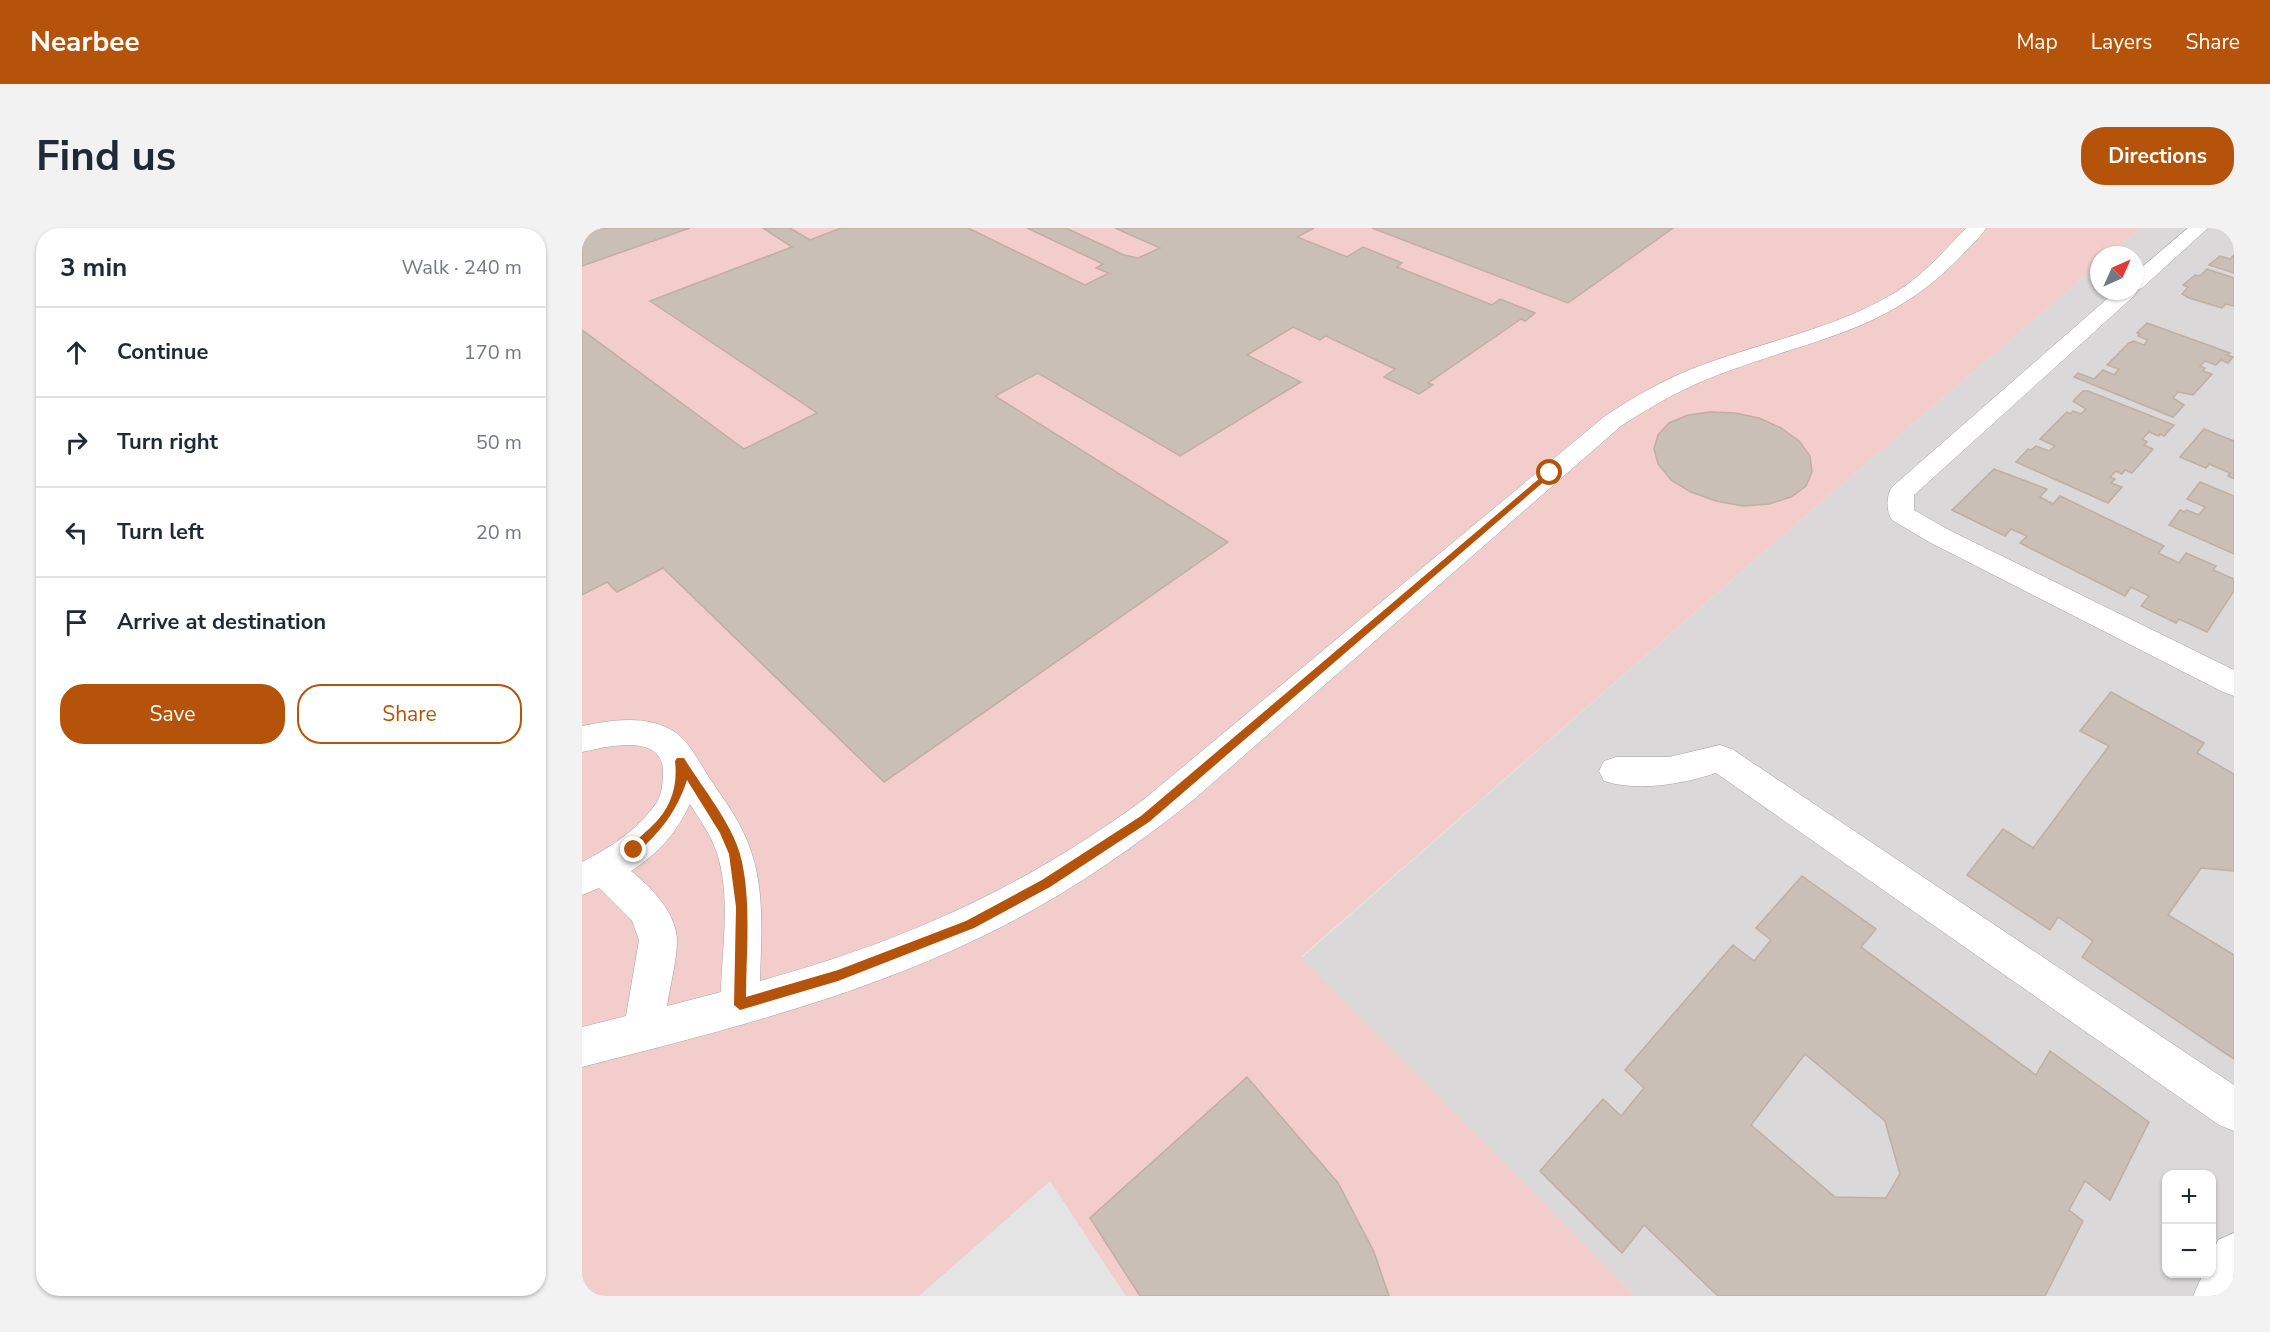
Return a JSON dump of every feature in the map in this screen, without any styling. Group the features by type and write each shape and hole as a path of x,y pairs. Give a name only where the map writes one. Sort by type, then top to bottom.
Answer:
{"lane":[{"path":"582,1047 740,1005 838,975 938,938 1008,904 1079,864 1145,819 1180,791 1613,421 1655,395 1725,364 1825,334 1877,312 1902,298 1932,274 1977,228"},
{"path":"2144,276 2199,228"},
{"path":"2118,300 1901,493 1901,514 1939,536 2234,684"},
{"path":"582,740 628,732 652,736 670,745 724,831 734,854 741,907 740,1005"},
{"path":"1616,771 1646,773 1674,771 1720,758 2234,1110"},
{"path":"643,1032 658,940 656,926 648,910 593,874 634,850 658,827 675,803 682,780 680,761"},
{"path":"2217,1296 2234,1256"}],"shaded area":[{"path":"582,228 2140,228 2119,246 2090,246 2090,272 1812,510 1301,957 1635,1296 582,1296"},
{"path":"2140,228 2234,228 2234,1296 1635,1296 1301,958 1812,510 2090,272 2090,300 2144,300 2144,246 2119,246"},
{"path":"1050,1181 1126,1296 919,1296"}],"building":[{"path":"582,228 690,228 582,266"},
{"path":"763,228 790,228 810,240 841,228 968,228 1085,285 1109,273 1096,268 1103,264 1027,228 1066,228 1124,255 1138,258 1160,248 1115,228 1314,228 1297,237 1347,257 1363,247 1402,263 1397,267 1492,305 1500,299 1535,313 1525,321 1521,319 1428,383 1433,385 1419,394 1384,377 1395,369 1326,336 1320,340 1293,327 1247,355 1301,382 1180,456 1038,373 995,396 1228,542 884,782 663,568 617,592 607,582 582,595 582,330 744,449 817,413 650,301 792,247"},
{"path":"1372,228 1673,228 1568,303"},
{"path":"2234,255 2234,273 2209,265 2220,256 2230,259"},
{"path":"2207,269 2234,278 2234,306 2226,304 2222,308 2182,294 2188,287 2183,285 2195,275 2200,276"},
{"path":"2147,323 2230,353 2227,355 2233,357 2228,363 2221,360 2216,365 2205,361 2200,366 2205,368 2203,371 2212,374 2193,395 2178,392 2173,398 2184,405 2173,417 2074,377 2078,373 2094,379 2103,370 2114,375 2119,369 2107,365 2129,343 2134,341 2144,345 2148,340 2138,336 2140,334 2137,333"},
{"path":"2083,391 2174,425 2164,436 2149,432 2142,439 2147,442 2144,445 2153,449 2132,473 2125,470 2122,474 2116,471 2110,477 2115,479 2111,483 2122,487 2108,503 2016,462 2028,449 2031,450 2036,446 2049,451 2055,446 2040,439 2067,412 2070,414 2073,411 2081,414 2086,409 2073,401"},
{"path":"1710,412 1735,413 1759,418 1781,428 1799,441 1810,456 1812,472 1806,486 1791,497 1769,504 1743,506 1716,501 1691,492 1671,480 1658,464 1654,449 1658,435 1669,423 1688,415"},
{"path":"2204,429 2234,441 2234,479 2228,476 2230,473 2209,464 2206,468 2180,457"},
{"path":"1994,469 2047,489 2040,497 2053,504 2060,496 2164,546 2158,553 2179,563 2186,553 2216,566 2213,570 2234,579 2234,591 2207,632 2179,619 2176,623 2141,606 2149,596 2131,587 2125,596 2020,543 2027,536 2011,529 2005,536 1952,510"},
{"path":"2200,482 2234,496 2234,554 2169,525 2180,510 2199,515 2205,507 2187,499"},
{"path":"2111,692 2204,743 2197,753 2234,774 2234,871 2201,868 2168,915 2234,955 2234,1059 2082,957 2093,941 2058,917 2050,930 1967,875 2003,829 2033,848 2109,746 2080,731"},
{"path":"1802,876 1876,929 1861,947 2036,1075 2050,1051 2149,1122 2110,1200 2085,1181 2069,1210 2083,1221 2045,1296 1718,1296 1644,1225 1622,1253 1540,1171 1603,1099 1621,1116 1644,1088 1625,1070 1733,945 1754,961 1771,940 1756,928","holes":["1805,1054 1885,1121 1900,1174 1886,1198 1835,1197 1751,1125"]},
{"path":"1247,1077 1338,1183 1374,1252 1389,1296 1140,1296 1090,1218"}],"route":[{"path":"634,850 658,827 675,803 682,780 680,761 724,831 734,854 740,884 741,907 740,1005 838,975 938,938 970,924 1046,883 1079,864 1145,819 1550,473"}]}
